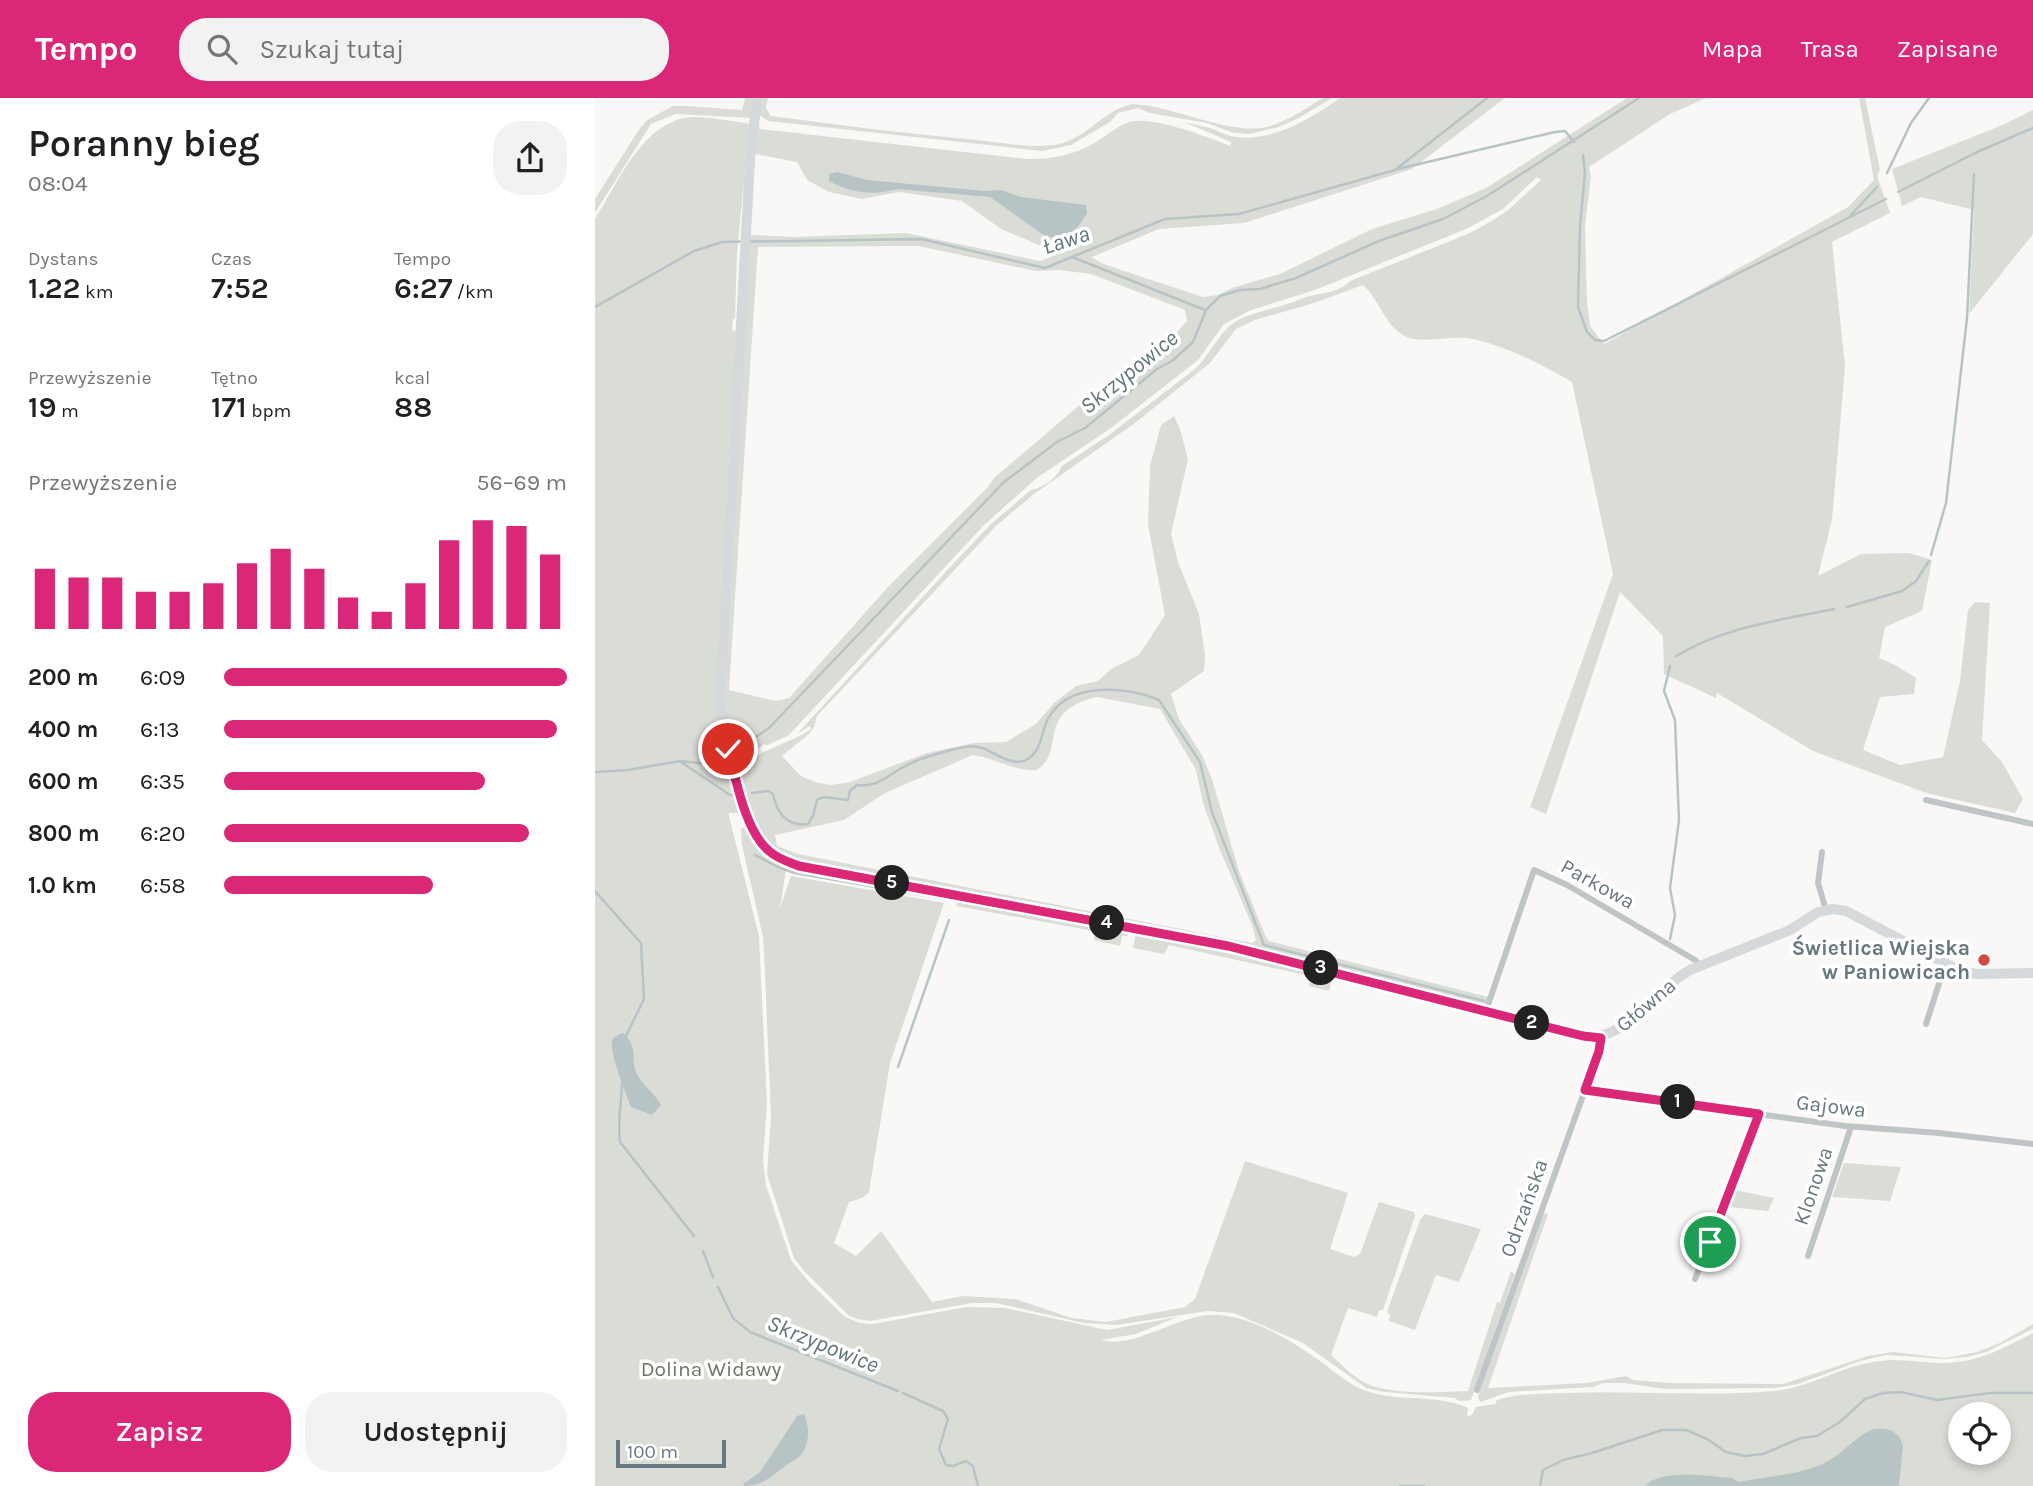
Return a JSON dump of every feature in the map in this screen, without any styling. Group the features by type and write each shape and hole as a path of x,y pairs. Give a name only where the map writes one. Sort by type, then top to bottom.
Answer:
{"street":[{"name":"Główna","path":"757,98 750,161 720,678 722,719 731,761 751,825 762,845 771,853 799,866 1228,946 1583,1036 1601,1038 1617,1031 1679,977 1700,965 1790,930 1818,912 1826,910"},
{"path":"1926,800 2033,824"},
{"path":"1822,852 1818,883 1826,910 1846,911 1945,965 1968,973 2033,973"},
{"name":"Parkowa","path":"1486,1011 1534,870 1567,884 1700,965"},
{"path":"1926,1024 1945,965"},
{"name":"Odrzańska","path":"1477,1390 1599,1051 1601,1038"},
{"name":"Gajowa","path":"1585,1090 1851,1127 1939,1133 2033,1144"},
{"path":"1695,1279 1759,1114"},
{"name":"Klonowa","path":"1808,1256 1851,1127"}],"green space":[{"path":"745,98 755,98 750,118 676,114 651,124 595,213 595,199 646,121 673,106 742,110"},
{"path":"760,98 768,98 766,108 771,116 1032,146 1063,143 1114,111 1132,104 1222,125 1256,129 1298,114 1323,98 1332,98 1279,127 1249,134 1234,133 1207,123 1150,113 1138,108 1118,113 1110,122 1071,145 1042,151 768,121 759,115"},
{"name":"Dolina Widawy","path":"1340,98 1505,98 1412,169 1244,223 1159,229 1092,257 1101,263 1203,297 1218,295 1232,288 1280,274 1372,229 1437,209 1486,188 1627,98 1706,98 1670,114 1589,167 1591,176 1585,225 1587,303 1590,326 1604,344 1848,207 1874,180 1859,98 1865,98 1880,170 1877,176 1890,213 1832,242 1845,366 1832,520 1818,576 1861,554 1909,553 1932,560 1922,611 1885,627 1879,658 1916,678 1914,694 1880,697 1863,750 1900,765 1943,757 1960,681 1968,610 1975,602 1990,603 1982,740 2002,762 2023,799 2015,813 1926,793 1813,751 1717,693 1716,698 1664,674 1663,636 1620,592 1546,814 1530,807 1613,574 1572,382 1524,357 1486,342 1465,338 1418,340 1403,335 1391,325 1363,285 1255,320 1236,329 1210,363 1135,423 1034,494 996,526 817,716 809,734 782,756 801,776 831,785 850,782 927,753 974,743 1006,742 1036,724 1054,703 1076,686 1098,681 1111,669 1139,655 1165,615 1148,525 1150,466 1161,425 1174,416 1188,459 1171,534 1178,562 1199,614 1205,655 1204,671 1171,694 1179,719 1202,755 1212,779 1239,871 1265,935 1269,941 1488,997 1485,1006 1251,948 801,864 778,854 759,834 733,760 742,810 729,813 729,816 759,936 767,1104 763,1160 766,1185 791,1260 845,1317 860,1323 873,1324 966,1307 1005,1308 1107,1330 1177,1317 1136,1334 1101,1340 1115,1342 1144,1336 1189,1319 1219,1315 1245,1320 1285,1338 1364,1390 1390,1396 1455,1403 1468,1408 1467,1416 1472,1415 1476,1407 1531,1394 1721,1393 1787,1389 1866,1363 1896,1360 1943,1363 1967,1360 1990,1354 2033,1333 2033,1486 595,1486 595,219 634,156 659,129 692,117 749,125 732,330 738,332 731,415 717,688 750,235 795,237 906,233 1040,261 1051,257 1053,251 1001,229 962,201 899,192 862,199 829,192 807,180 797,162 755,154 757,128 760,126 759,129 1037,159 1080,150 1134,121 1170,125 1230,146 1231,142 1184,122 1232,136 1250,138 1277,132 1304,120","holes":["1537,177 1541,180 1507,211 1468,234 1350,281 1336,290 1250,315 1231,325 1195,369 1109,435 1062,466 1049,481 1031,490 991,524 797,734 810,726 811,729 761,753 745,768 740,765 747,756 765,744 766,746 789,735 984,525 1038,477 1111,428 1198,360 1224,324 1251,310 1315,290 1466,229 1503,209","918,246 1036,271 1060,270 1091,274 1185,310 1187,321 1169,341 1082,403 995,477 888,587 789,698 776,701 729,690 758,247","1097,697 1160,709 1196,770 1203,803 1252,925 1256,940 1252,943 798,854 777,846 775,835 844,820 885,793 973,755 1021,769 1037,770 1046,762 1058,721 1065,712"]},
{"path":"2033,110 2033,234 1969,314 1974,210 1921,197 1902,206 1892,169 2005,124"},
{"path":"746,827 764,852 786,869 780,908 791,876 944,903 890,1063 869,1192 862,1198 849,1202 834,1243 856,1256 881,1231 932,1302 962,1296 1015,1299 1072,1318 1106,1322 1185,1307 1195,1299 1245,1161 1348,1193 1330,1249 1354,1257 1360,1254 1379,1202 1414,1212 1415,1216 1383,1310 1379,1310 1377,1317 1348,1308 1331,1355 1354,1376 1370,1385 1405,1392 1468,1391 1497,1302 1500,1303 1511,1271 1515,1274 1471,1400 1459,1401 1455,1398 1366,1388 1303,1343 1234,1313 1208,1311 1117,1325 1084,1323 996,1303 972,1303 870,1321 848,1315 794,1258 767,1174 771,1116 764,953 763,937 742,845 741,829"},
{"path":"958,899 1126,929 1129,933 1128,936 1122,936 1120,946 1094,940 1094,931 956,906"},
{"path":"1136,933 1228,949 1333,977 1329,991 1309,986 1310,976 1169,945 1164,954 1133,948"},
{"path":"1844,1163 1901,1167 1890,1201 1832,1197"},
{"path":"1735,1190 1774,1198 1768,1211 1729,1207"},
{"path":"1543,1213 1548,1214 1488,1388 1587,1383 1626,1376 1633,1380 1670,1383 1783,1384 1868,1356 1893,1352 1946,1358 1977,1352 2000,1343 2033,1324 2033,1329 1986,1352 1967,1357 1945,1359 1886,1355 1860,1361 1798,1384 1776,1388 1665,1389 1625,1383 1602,1383 1594,1387 1509,1392 1480,1402 1478,1396"},
{"path":"1425,1214 1481,1229 1459,1282 1436,1275 1415,1330 1389,1321 1390,1315 1387,1312 1420,1220"}],"shaded area":[{"path":"837,172 867,180 985,191 1001,190 1021,197 1086,205 1087,213 1070,234 1059,237 1045,236 990,197 897,189 862,192 829,181 829,174"},
{"path":"623,1033 633,1049 639,1078 661,1105 652,1115 631,1107 622,1083 612,1044 614,1038"},
{"path":"804,1414 808,1436 803,1453 768,1479 744,1486 743,1484 760,1472 797,1416"},
{"path":"1874,1429 1892,1431 1901,1440 1903,1445 1899,1486 1645,1486 1652,1480 1674,1475 1732,1478 1739,1482 1797,1472 1830,1460"}],"waterway":[{"name":"Ława","path":"595,307 694,251 722,242 921,239 1045,268 1165,219 1239,214 1395,170 1487,98"},
{"name":"Skrzypowice","path":"735,751 769,728 1004,482 1057,442 1085,428 1193,342 1206,310 1220,296 1240,290 1260,289 1296,278 1379,241 1443,219 1487,196 1639,98"},
{"path":"1887,173 1911,123 1929,98"},
{"path":"1898,192 1975,153 2033,128"},
{"path":"1398,169 1555,132 1565,131 1574,142"},
{"path":"1583,155 1585,173 1580,226 1578,307 1587,332 1595,340 1604,341 1886,199"},
{"path":"1931,555 1946,503 1967,318 1974,174"},
{"path":"1851,215 1877,187"},
{"path":"1072,257 1205,310"},
{"path":"1847,607 1902,591 1916,581 1929,561"},
{"path":"1676,656 1733,631 1834,609"},
{"path":"1670,666 1664,691 1675,720 1679,820 1670,888 1675,915 1670,939"},
{"path":"752,793 768,791 773,794 784,817 794,823 808,824 817,800 823,797 848,800 850,791 857,785 877,783 911,763 936,754 975,747 1015,762 1026,760 1035,752 1048,719 1057,707 1069,698 1099,690 1146,695 1159,700 1200,762 1212,812 1264,945 1484,1001"},
{"name":"Skrzypowice","path":"595,772 628,770 680,761 708,764 723,758"},
{"path":"681,762 730,795 734,795"},
{"path":"755,855 795,873 945,899"},
{"name":"Skrzypowice","path":"595,891 641,943 644,999 626,1036"},
{"path":"959,902 1041,917"},
{"path":"898,1067 949,920"},
{"name":"Skrzypowice","path":"622,1080 620,1142 694,1236"},
{"name":"Skrzypowice","path":"703,1251 713,1277"},
{"name":"Skrzypowice","path":"718,1287 733,1318 750,1332 898,1391"},
{"name":"Skrzypowice","path":"1540,1486 1543,1470 1563,1460 1662,1430 1686,1430 1707,1439 1726,1452 1745,1456 1763,1454 1801,1438 1817,1436 1840,1422 1865,1399 1883,1393 1901,1392 1937,1400 1990,1393 2033,1393"},
{"name":"Skrzypowice","path":"903,1393 943,1411 948,1419 939,1449 946,1465 953,1466 966,1461 973,1466 978,1486"},
{"name":"Skrzypowice","path":"1400,1486 1424,1486"}],"place":[{"name":"Świetlica Wiejska w Paniowicach","path":"1984,960"}],"route":[{"path":"728,749 747,814 762,845 781,859 799,866 1266,954 1583,1036 1601,1038 1585,1090 1759,1114 1710,1242"}]}
